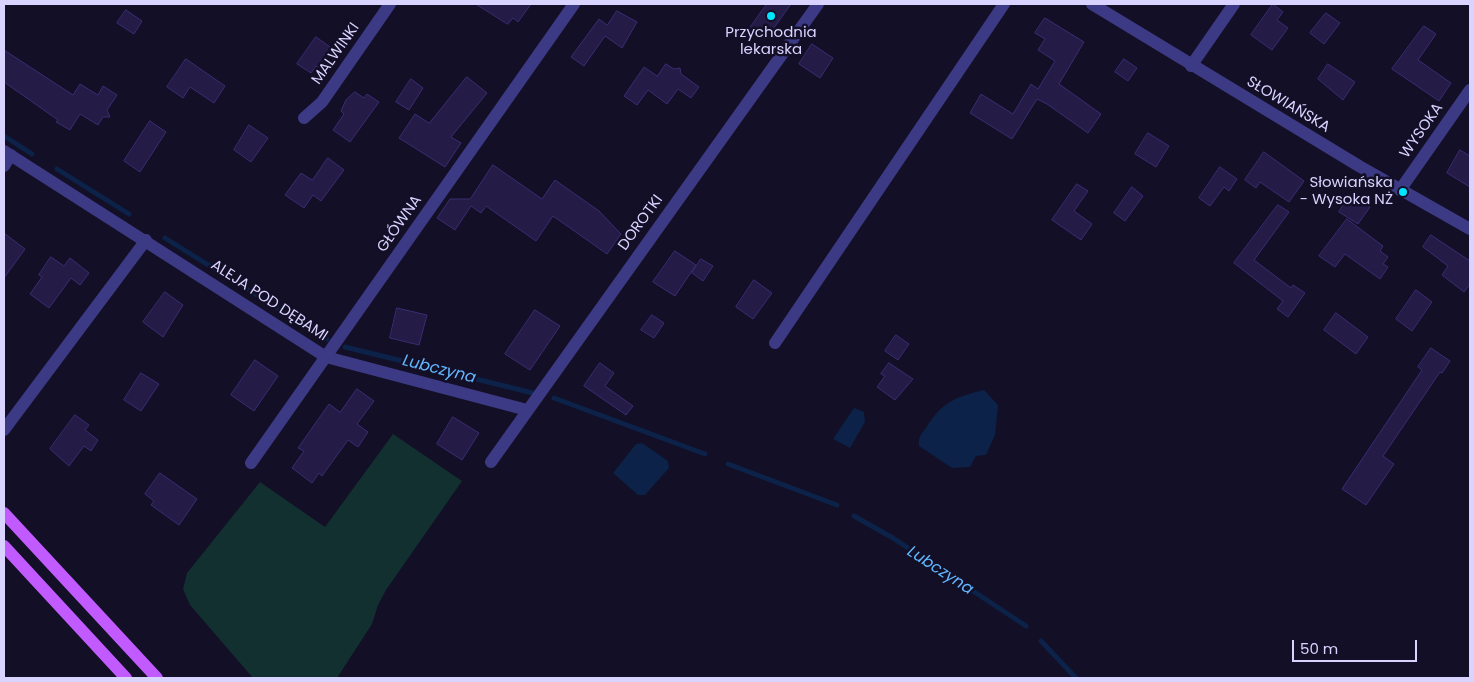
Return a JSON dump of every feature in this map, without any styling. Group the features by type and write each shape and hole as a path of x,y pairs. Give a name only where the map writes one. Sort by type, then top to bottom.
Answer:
{"main road":[{"path":"4,513 157,678"},
{"path":"4,546 126,678"}],"street":[{"name":"MALWINKI","path":"304,118 322,102 390,4"},
{"name":"GŁÓWNA","path":"251,463 574,4"},
{"name":"DOROTKI","path":"490,462 818,4"},
{"path":"775,344 1004,4"},
{"name":"SŁOWIAŃSKA","path":"1092,4 1191,66 1400,190 1470,229"},
{"path":"1191,66 1234,4"},
{"name":"WYSOKA","path":"1400,190 1470,90"},
{"name":"ALEJA POD DĘBAMI","path":"6,157 146,240 326,357 528,410"},
{"path":"4,430 146,240"}],"green space":[{"path":"393,434 462,481 386,590 378,605 372,624 337,678 253,678 190,605 183,589 187,573 260,482 325,527"}],"water":[{"path":"984,390 998,405 995,435 986,455 976,456 970,467 952,468 919,446 921,434 944,406 957,398"},
{"path":"854,408 864,412 865,422 850,448 833,439"},
{"path":"642,443 668,461 669,468 645,495 638,495 613,473 636,444"}],"building":[{"path":"476,4 531,4 518,22 513,18 508,24"},
{"name":"Przychodnia lekarska","path":"767,4 791,4 766,39 750,28"},
{"path":"1273,4 1283,12 1277,20 1288,28 1272,50 1251,35"},
{"path":"126,10 142,21 134,34 117,23"},
{"path":"617,11 637,22 622,48 605,36 584,66 571,57 599,19 607,25"},
{"path":"1326,13 1340,23 1324,44 1310,33"},
{"path":"1045,18 1084,42 1059,84 1101,114 1088,133 1037,99 1012,139 970,113 981,94 1013,114 1031,84 1038,89 1055,61 1038,50 1045,39 1035,33"},
{"path":"1424,26 1436,34 1418,60 1451,83 1439,101 1392,69"},
{"path":"316,37 333,49 319,68 316,66 311,73 297,64"},
{"path":"812,44 833,58 820,78 799,64"},
{"path":"4,50 73,95 80,84 98,95 103,86 117,95 107,110 110,117 103,117 98,125 80,114 70,130 56,122 58,120 4,82"},
{"path":"186,59 225,86 214,103 190,87 183,98 167,87"},
{"path":"1124,59 1137,68 1128,81 1115,72"},
{"path":"666,64 674,69 680,68 681,74 699,87 691,98 678,89 667,104 648,90 637,105 624,96 644,67 657,76"},
{"path":"1328,64 1355,82 1343,100 1318,79"},
{"path":"467,77 487,93 451,137 461,143 445,167 399,138 415,114 429,123"},
{"path":"411,79 423,88 409,110 396,102"},
{"path":"355,92 364,98 367,94 379,102 350,142 333,130 344,114 341,111 346,100"},
{"path":"150,121 166,132 140,172 124,161"},
{"path":"249,125 268,138 251,162 234,150"},
{"path":"1148,133 1169,146 1156,167 1135,154"},
{"path":"1460,150 1470,156 1470,187 1447,173"},
{"path":"1264,152 1304,181 1289,202 1260,182 1256,188 1245,180"},
{"path":"328,158 344,170 321,201 313,195 304,208 285,195 301,173 312,180"},
{"path":"493,165 542,199 555,180 599,211 621,234 607,254 553,216 536,241 486,206 481,213 471,206 455,230 437,218 450,199 470,199"},
{"path":"1220,167 1237,179 1229,191 1224,187 1210,206 1199,198"},
{"path":"1077,184 1088,191 1074,211 1092,224 1081,240 1052,220"},
{"path":"1132,187 1143,196 1125,221 1114,213"},
{"path":"1350,195 1370,207 1358,224 1339,212"},
{"path":"1278,205 1289,212 1254,260 1291,288 1293,285 1305,293 1288,317 1277,309 1283,301 1234,263"},
{"path":"1347,219 1383,246 1380,251 1388,257 1383,264 1388,267 1380,279 1345,254 1335,267 1319,256"},
{"path":"4,233 25,249 4,278"},
{"path":"1431,235 1470,261 1470,284 1464,292 1442,275 1448,266 1423,247"},
{"path":"675,251 696,265 675,296 653,282"},
{"path":"51,257 64,266 70,258 89,273 80,285 71,278 49,308 30,294 42,277 39,275"},
{"path":"701,259 713,266 703,281 692,273"},
{"path":"754,280 772,293 753,319 736,307"},
{"path":"1416,290 1432,302 1412,331 1396,319"},
{"path":"165,292 183,305 163,337 143,322"},
{"path":"397,308 427,315 419,345 390,338"},
{"path":"535,310 560,326 530,370 505,354"},
{"path":"1336,313 1368,337 1356,354 1324,330"},
{"path":"652,315 664,323 654,338 641,330"},
{"path":"896,335 909,344 898,360 885,351"},
{"path":"1431,348 1450,361 1442,373 1440,372 1383,456 1394,464 1366,505 1342,489 1422,370 1418,367"},
{"path":"255,360 278,376 254,411 231,395"},
{"path":"600,363 614,373 605,386 633,406 626,415 584,386"},
{"path":"889,363 913,379 895,400 877,387 885,376 881,374"},
{"path":"141,373 159,384 141,411 124,400"},
{"path":"357,389 374,401 357,424 368,432 358,447 348,440 322,476 319,473 312,483 292,468 304,451 298,448 329,404 340,412"},
{"path":"75,415 89,425 85,430 98,440 91,451 84,446 69,466 50,449"},
{"path":"453,417 479,433 462,460 437,444"},
{"path":"160,473 197,499 179,525 151,505 154,501 145,494"}],"waterway":[{"name":"Lubczyna","path":"4,136 32,154"},
{"name":"Lubczyna","path":"57,169 129,214"},
{"name":"Lubczyna","path":"165,238 327,339"},
{"name":"Lubczyna","path":"345,347 533,393"},
{"name":"Lubczyna","path":"554,398 705,454"},
{"name":"Lubczyna","path":"728,464 837,505"},
{"name":"Lubczyna","path":"854,516 893,538 1026,626"},
{"name":"Lubczyna","path":"1041,641 1076,678"}],"place":[{"name":"Przychodnia lekarska","path":"771,16"},
{"name":"Słowiańska - Wysoka NŻ","path":"1403,192"}]}
